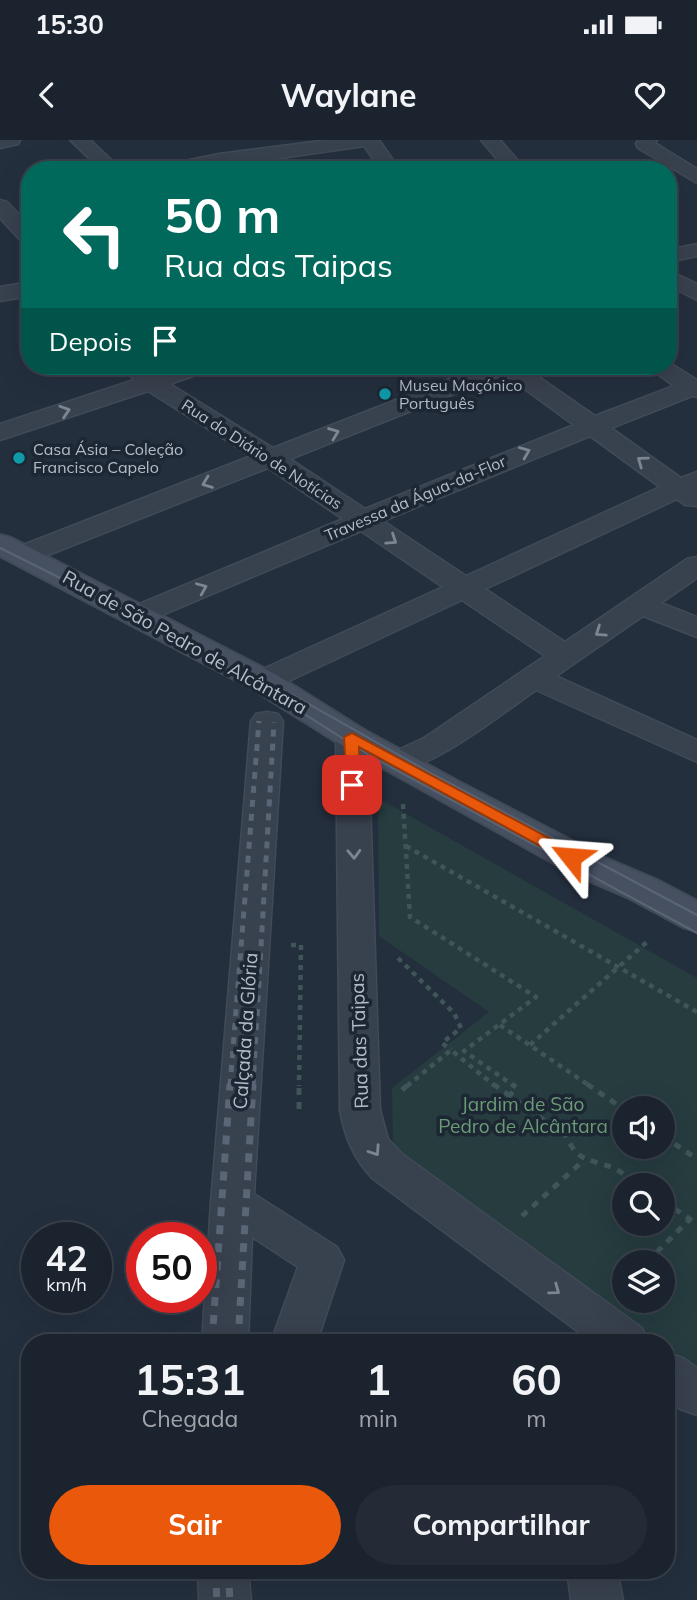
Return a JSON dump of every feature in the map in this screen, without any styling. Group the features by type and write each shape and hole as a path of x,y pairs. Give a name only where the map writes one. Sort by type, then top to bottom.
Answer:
{"main road":[{"name":"Rua de São Pedro de Alcântara","path":"12,549 263,681 397,763 589,866 643,889 697,918"},
{"name":"Rua de São Pedro de Alcântara","path":"589,866 638,913 697,946"}],"street":[{"path":"0,142 11,140"},
{"path":"79,140 103,161"},
{"path":"238,161 258,147 369,140 384,161"},
{"path":"490,140 509,161"},
{"path":"648,140 645,144 672,161"},
{"path":"209,146 230,161"},
{"path":"677,164 697,177"},
{"path":"7,203 21,225"},
{"path":"677,254 697,250"},
{"path":"677,281 697,293"},
{"path":"0,294 21,290"},
{"path":"3,426 140,375"},
{"name":"Rua do Diário de Notícias","path":"145,375 565,656"},
{"path":"12,549 271,458 483,375"},
{"path":"519,375 691,490"},
{"path":"674,375 695,388"},
{"name":"Travessa da Água-da-Flor","path":"139,614 593,425 695,388"},
{"path":"263,681 691,490"},
{"path":"397,763 429,749 697,565"},
{"path":"640,604 697,628"},
{"path":"534,677 697,752"},
{"name":"Calçada da Glória","path":"225,1334 232,1202 267,721"},
{"name":"Rua das Taipas","path":"352,737 360,1110 364,1132 374,1153 387,1167 615,1334"},
{"path":"232,1202 322,1260 297,1334"},
{"path":"675,1378 697,1394"},
{"path":"224,1579 225,1600"},
{"path":"594,1579 597,1600"}],"path":[{"path":"402,802 410,917 536,997 464,1051 517,1088 508,1097"},
{"path":"405,846 697,1012"},
{"path":"530,1045 648,941"},
{"path":"357,944 381,944 407,965 454,1013 461,1028 442,1044 508,1097 566,1136 572,1149 584,1160 614,1168 621,1173"},
{"path":"299,1109 300,945"},
{"path":"500,1025 612,1101"},
{"path":"402,1089 451,1050"},
{"path":"675,1144 697,1159"},
{"path":"520,1218 584,1160"},
{"path":"675,1209 697,1224"},
{"path":"659,1250 690,1219"}],"green space":[{"name":"Jardim de São Pedro de Alcântara","path":"378,798 697,978 697,1368 675,1352 675,1334 650,1334 621,1313 675,1313 675,1250 612,1250 612,1306 393,1146 392,1088 489,1012 379,936"}],"tram line":[{"path":"0,548 128,612 247,678 374,758 697,933"},
{"path":"291,694 436,776 697,915"}],"railway":[{"path":"230,1086 259,721"},
{"path":"253,1086 274,722"},
{"path":"213,1334 230,1084"},
{"path":"238,1334 253,1084"},
{"path":"216,1579 217,1600"},
{"path":"229,1579 230,1600"}],"place":[{"name":"Museu Maçónico Português","path":"385,394"},
{"name":"Casa Ásia – Coleção Francisco Capelo","path":"19,458"}],"route":[{"path":"352,785 352,737 571,857"}]}
